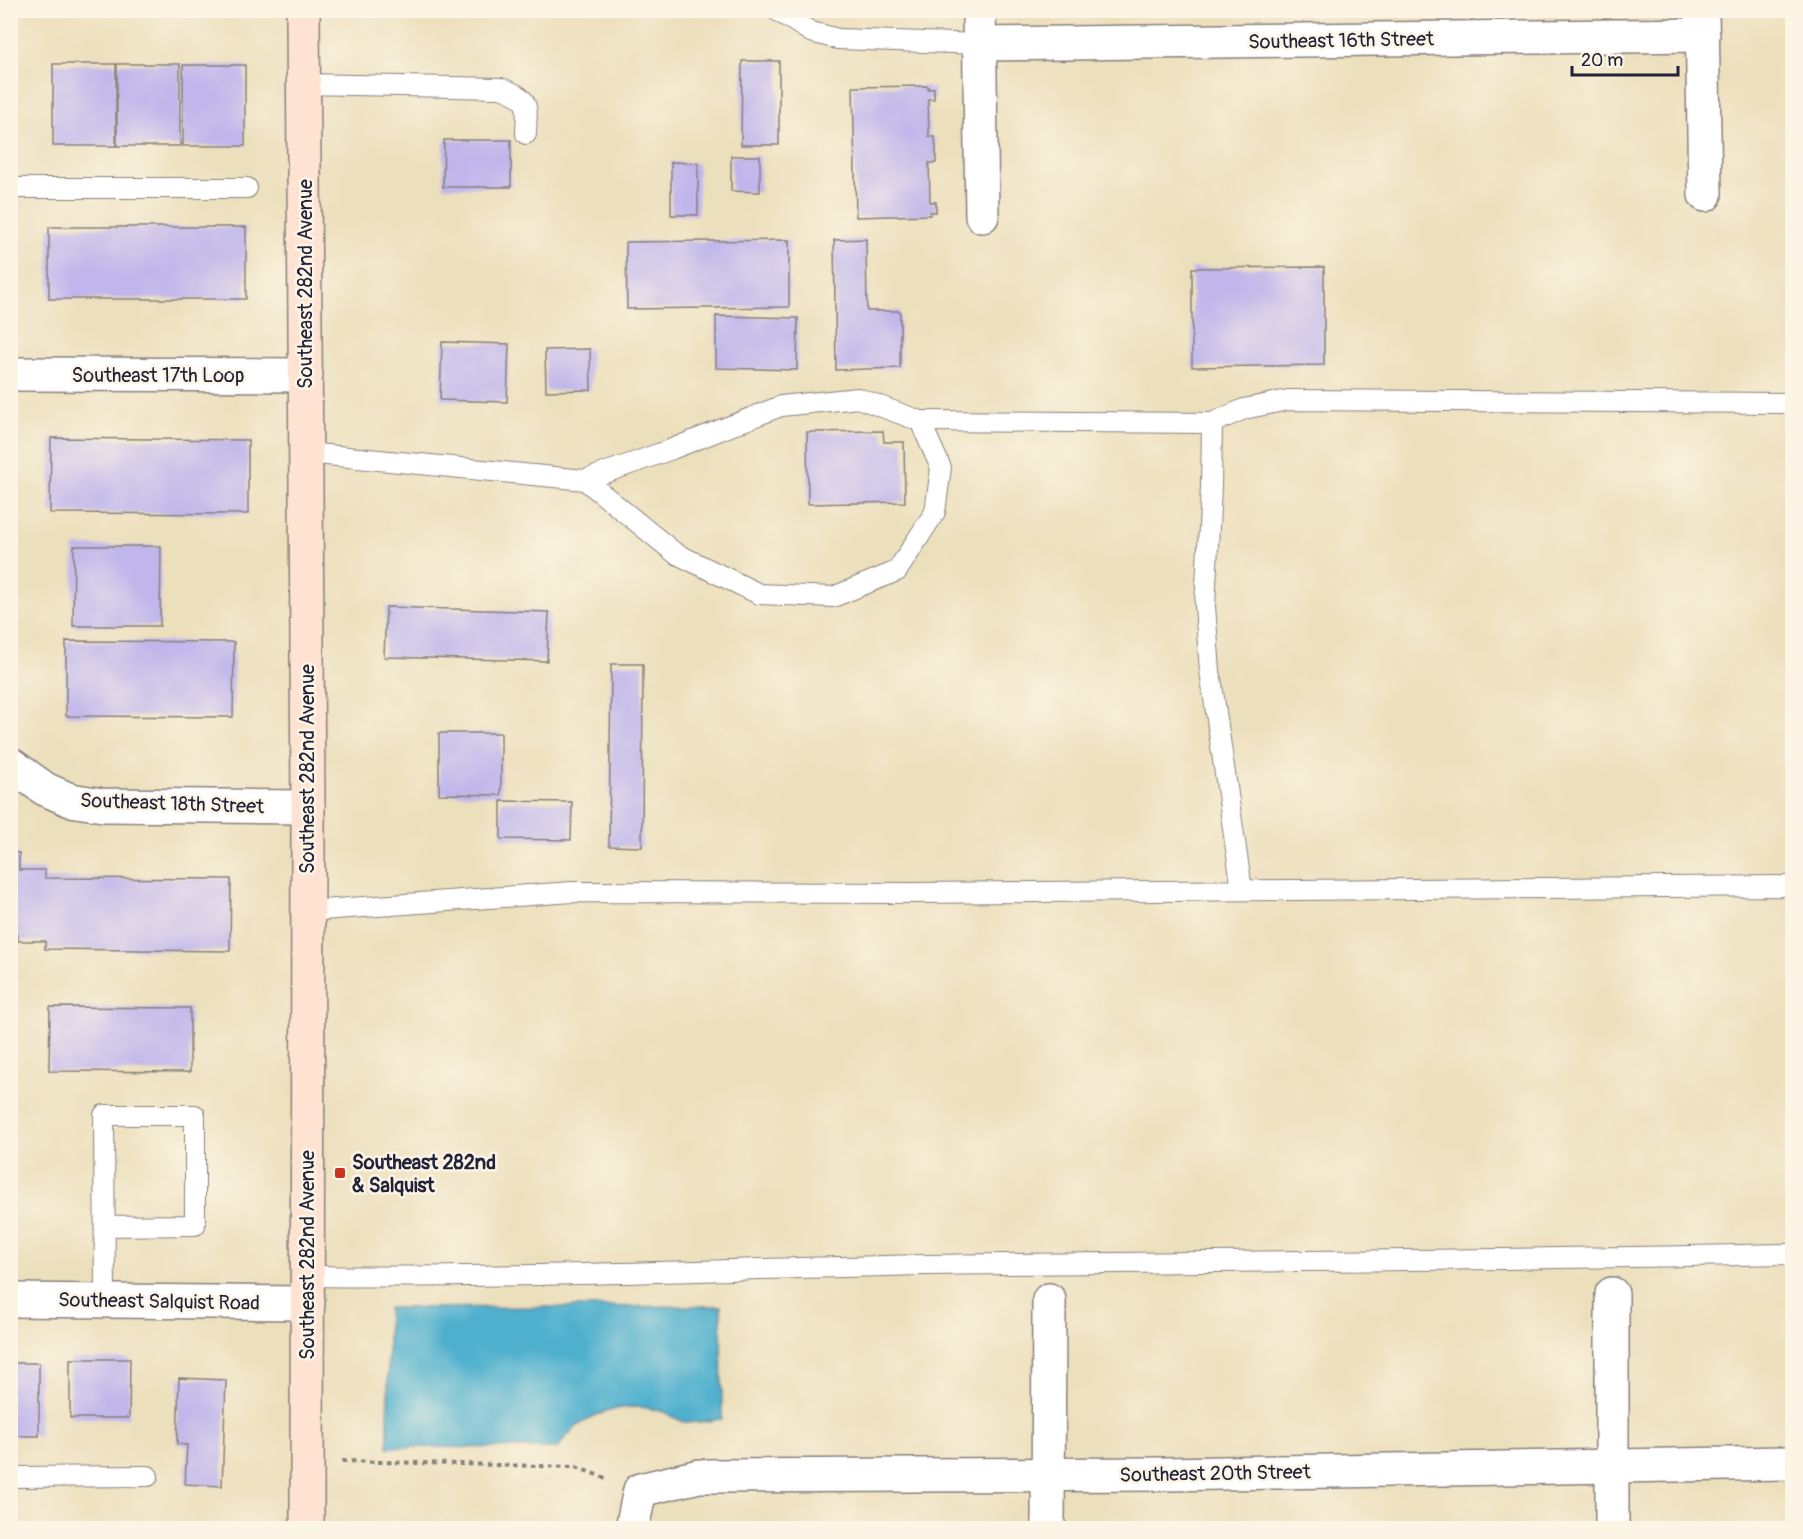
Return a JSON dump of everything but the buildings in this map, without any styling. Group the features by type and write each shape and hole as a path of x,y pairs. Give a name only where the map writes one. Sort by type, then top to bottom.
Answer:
{"main road":[{"name":"Southeast 282nd Avenue","path":"303,10 308,807 307,1528"}],"street":[{"path":"979,10 982,216"},
{"path":"1703,23 1705,195"},
{"name":"Southeast 16th Street","path":"980,44 1703,23"},
{"name":"Southeast 17th Loop","path":"10,374 306,375"},
{"name":"Southeast 18th Street","path":"10,764 45,789 70,800 103,805 308,807"},
{"name":"Southeast Salquist Road","path":"10,1300 105,1301 307,1290"},
{"path":"1611,1294 1612,1528"},
{"path":"1048,1528 1049,1300"},
{"name":"Southeast 20th Street","path":"640,1490 699,1476 1048,1475 1792,1463"},
{"path":"632,1528 640,1490"}],"lane":[{"path":"776,10 812,32 838,39 980,44"},
{"path":"303,84 501,88 519,94 526,107 526,134"},
{"path":"10,188 247,188"},
{"path":"306,453 585,480 781,406 858,398 920,421 1212,423 1244,409 1288,400 1792,403"},
{"path":"585,480 675,553 759,594 833,597 897,571 935,512 941,468 920,421"},
{"path":"1212,423 1212,487 1205,606 1210,671 1242,890"},
{"path":"308,911 572,892 912,893 1792,886"},
{"path":"105,1226 195,1225 195,1115 104,1115 105,1301"},
{"path":"307,1290 434,1278 753,1268 1792,1254"},
{"path":"10,1477 148,1476"}],"path":[{"path":"307,1460 576,1467 640,1490"}],"water":[{"path":"721,1306 722,1419 689,1422 649,1408 619,1408 591,1418 578,1426 558,1448 388,1447 388,1308"}],"place":[{"name":"Southeast 282nd & Salquist","path":"340,1173"}]}
